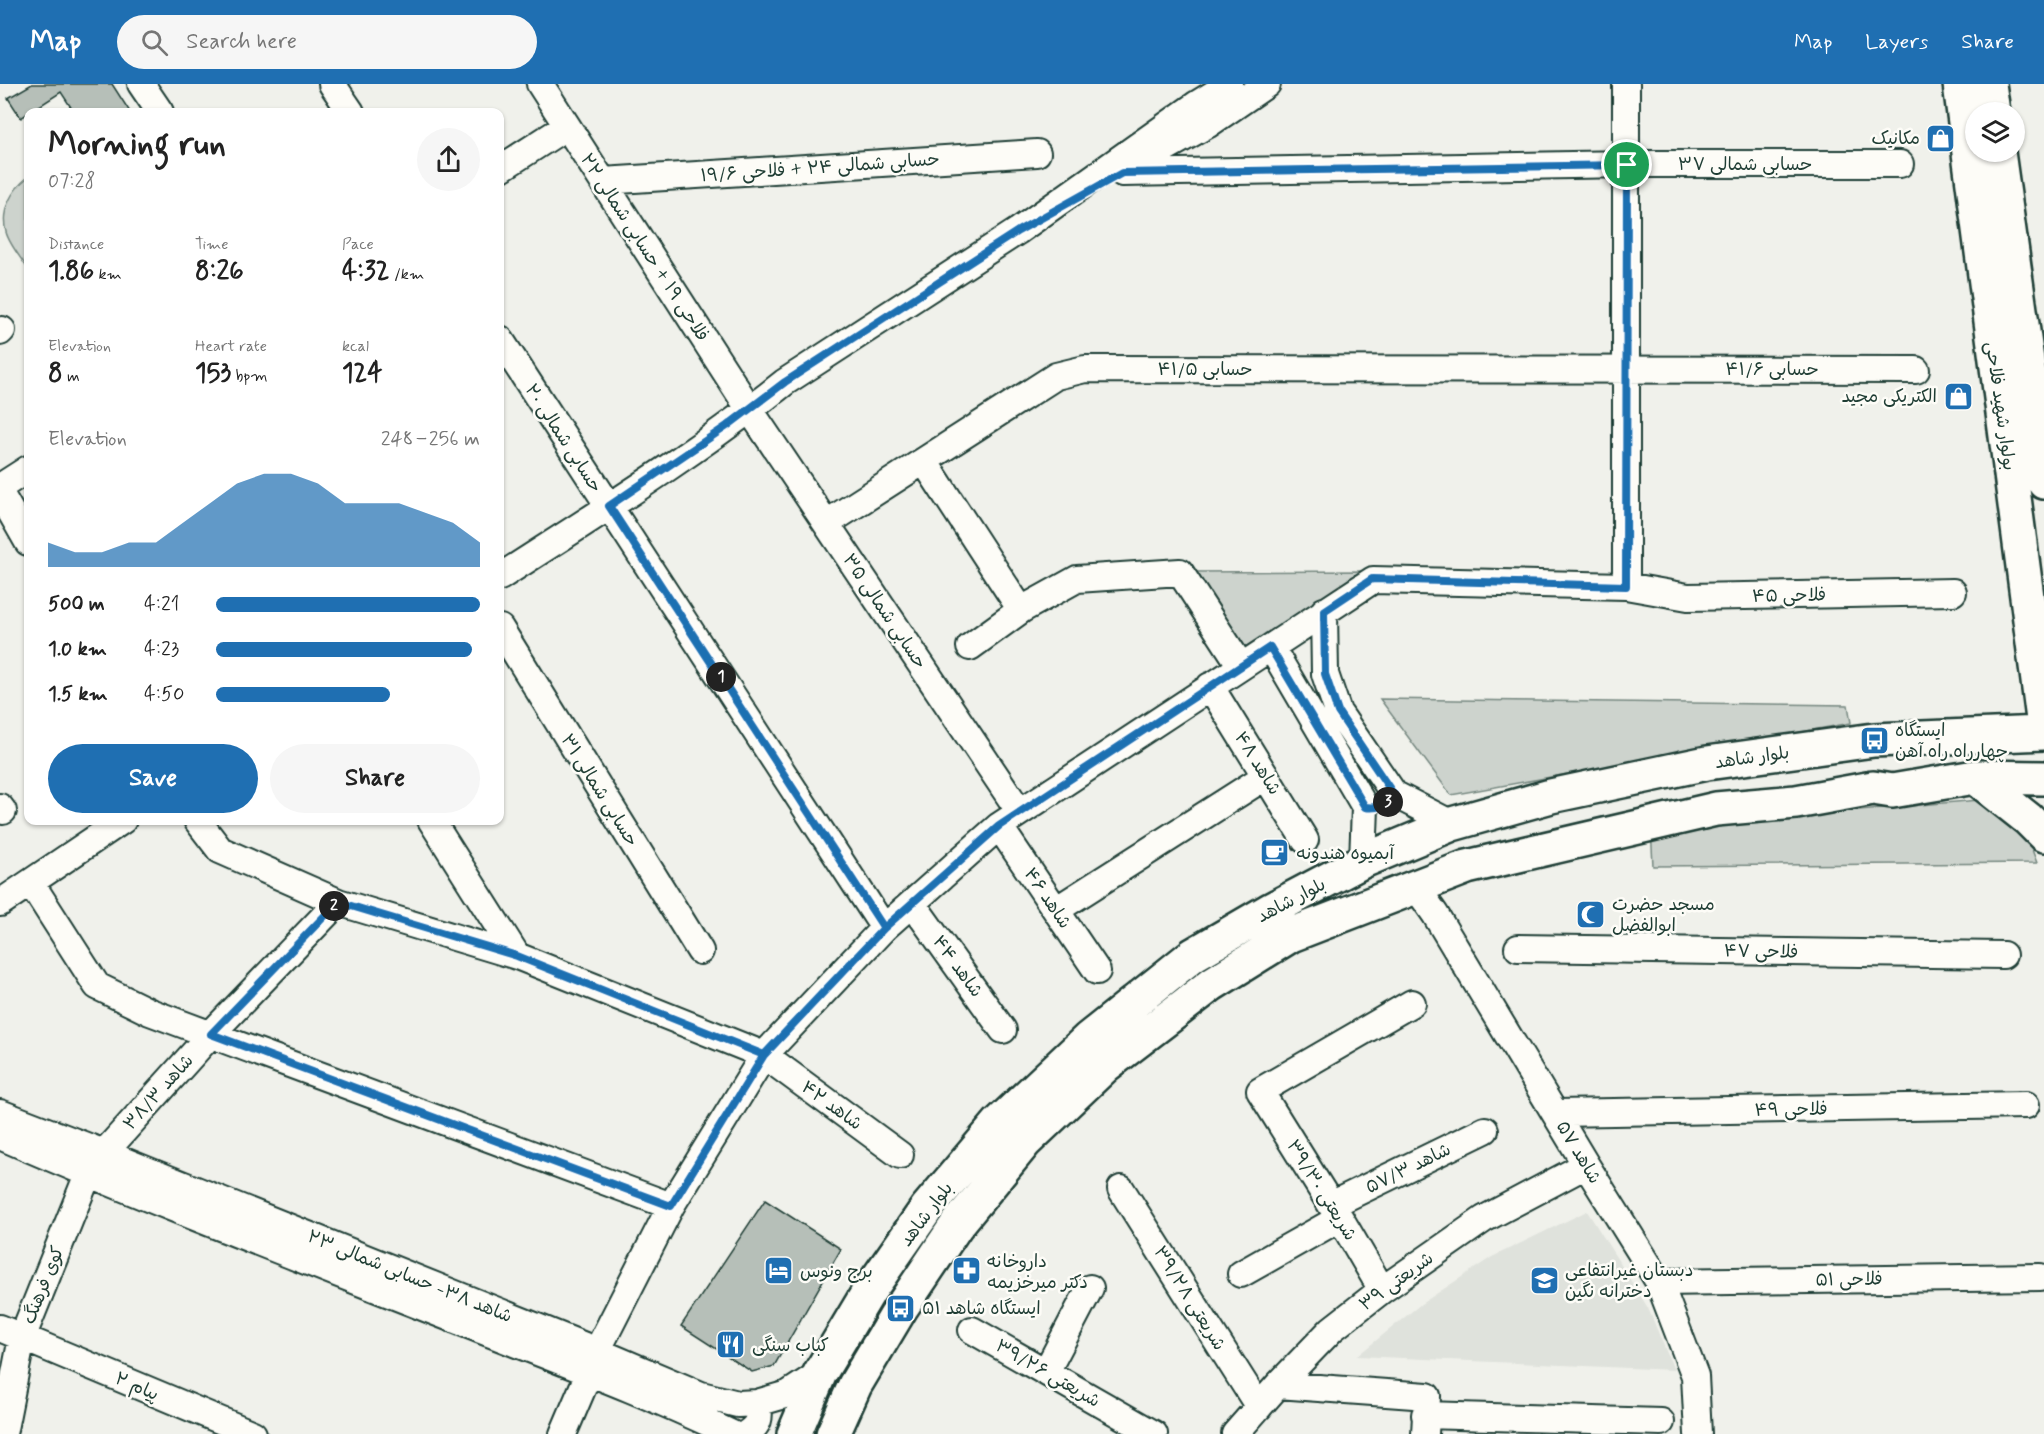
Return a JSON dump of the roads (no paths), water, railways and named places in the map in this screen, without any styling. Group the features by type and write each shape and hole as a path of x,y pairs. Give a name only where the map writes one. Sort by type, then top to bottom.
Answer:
{"main road":[{"name":"بولوار شهید فلاحی","path":"1960,84 2044,727"},
{"path":"1989,84 1992,102"},
{"name":"بولوار شهید فلاحی","path":"1999,162 2044,482"},
{"name":"بلوار شاهد","path":"794,1434 820,1373 869,1291 927,1208 999,1123 1088,1038 1193,955 1272,909 1363,861 1452,824 1551,796 1707,763 1874,740 2044,733"},
{"path":"1975,777 2028,819 2044,835"},
{"name":"بلوار شاهد","path":"833,1434 855,1385 901,1308 956,1226 1025,1142 1105,1065 1212,984 1291,935 1467,867 1716,809 1796,802 1873,788 1892,791 1975,777 2044,778"}],"street":[{"path":"141,84 157,108"},
{"path":"332,84 348,108"},
{"name":"فلاحی ۱۹ + حسابی شمالی ۲۲","path":"540,84 750,410"},
{"path":"504,574 750,410 785,382 1018,231 1212,98 1267,84"},
{"path":"1626,84 1628,369 1626,586"},
{"path":"1018,231 1122,173 1212,98"},
{"path":"504,166 567,126"},
{"name":"حسابی شمالی ۲۴ + فلاحی ۱۹/۶","path":"603,182 1037,153"},
{"name":"حسابی شمالی ۳۷","path":"1122,173 1627,165 1900,165"},
{"name":"حسابی شمالی ۲۰","path":"504,345 884,928"},
{"name":"حسابی ۴۱/۵","path":"827,524 1056,376 1084,369 1628,369"},
{"name":"حسابی ۴۱/۶","path":"1628,369 1916,370"},
{"name":"حسابی شمالی ۳۵","path":"750,410 827,524 1009,819"},
{"path":"924,461 1021,610"},
{"path":"0,487 24,472"},
{"path":"0,493 24,535"},
{"path":"970,647 1021,610 1077,579 1180,572 1241,666"},
{"name":"فلاحی ۴۵","path":"1324,611 1372,579 1626,586 1688,597 1953,592"},
{"path":"563,1434 593,1362 671,1206 764,1055 884,928 1009,819 1324,611"},
{"path":"1324,611 1325,674 1338,712 1394,795 1452,824"},
{"name":"حسابی شمالی ۳۱","path":"504,634 700,951"},
{"path":"1270,647 1365,807 1363,861"},
{"name":"شاهد ۴۸","path":"1210,686 1305,840"},
{"path":"1056,910 1266,776"},
{"path":"1365,807 1379,807 1394,795"},
{"name":"شاهد ۴۶","path":"1009,819 1056,910 1097,971"},
{"path":"0,903 116,825"},
{"name":"شاهد ۴۲","path":"201,825 220,850 338,902 517,956 764,1055 900,1155"},
{"path":"434,825 517,956"},
{"path":"31,883 97,986 150,1012 671,1206"},
{"name":"شاهد ۵۷","path":"1416,887 1435,914 1659,1282 1695,1376 1698,1434"},
{"name":"شاهد ۳۸/۳","path":"88,1174 104,1153 211,1034 338,902"},
{"name":"شاهد ۴۴","path":"912,903 1003,1030"},
{"name":"فلاحی ۴۷","path":"1518,948 2003,955"},
{"name":"شریعتی ۳۹/۳۰","path":"1382,1290 1260,1091 1412,1003"},
{"name":"فلاحی ۴۹","path":"1556,1113 2026,1105"},
{"name":"شاهد ۳۸- حسابی شمالی ۲۳","path":"0,1113 104,1153 593,1362 732,1434"},
{"name":"شاهد ۵۷/۳","path":"1241,1274 1336,1212 1485,1130"},
{"name":"شاهد ۳۸- حسابی شمالی ۲۳","path":"0,1136 88,1174 593,1362 701,1395 738,1404 757,1403 788,1394 820,1373"},
{"name":"شریعتی ۳۹","path":"1235,1434 1332,1329 1382,1290 1484,1219 1586,1165"},
{"name":"کوی فرهنگ","path":"3,1434 11,1333 88,1174"},
{"name":"شریعتی ۳۹/۲۸","path":"1121,1189 1259,1407"},
{"name":"فلاحی ۵۱","path":"1659,1282 2040,1277"},
{"path":"1046,1372 1089,1288"},
{"name":"شریعتی ۳۹/۲۶","path":"972,1330 1154,1434"},
{"name":"پیام ۲","path":"11,1333 253,1434"},
{"path":"1278,1386 1427,1396 1425,1424 1559,1426 1661,1422"},
{"path":"746,1434 756,1427 760,1415 757,1403"}],"place":[{"name":"مکانیک","path":"1941,138"},
{"name":"الکتریکی مجید","path":"1958,396"},
{"name":"ایستگاه چهارراه راه آهن","path":"1874,740"},
{"name":"آبمیوه هندونه","path":"1275,853"},
{"name":"مسجد حضرت ابوالفضل","path":"1591,914"},
{"name":"برج ونوس","path":"779,1271"},
{"name":"داروخانه دکتر میرخزیمه","path":"966,1271"},
{"name":"دبستان غیرانتفاعی دخترانه نگین","path":"1544,1280"},
{"name":"ایستگاه شاهد ۵۱","path":"901,1308"},
{"name":"کباب سنگی","path":"731,1345"}]}
